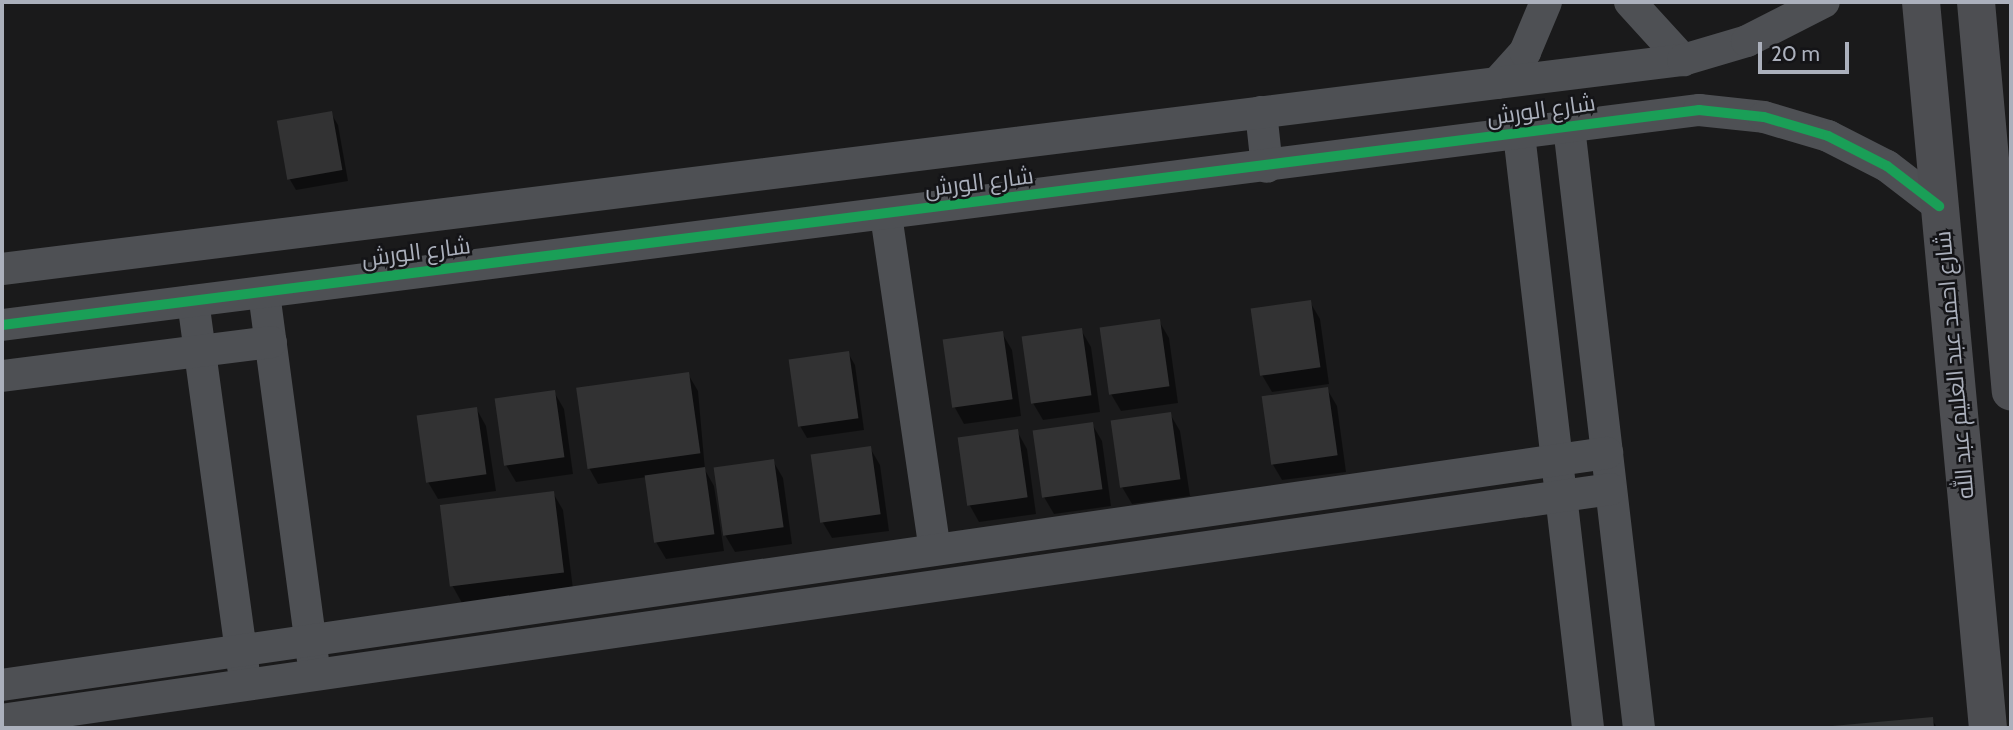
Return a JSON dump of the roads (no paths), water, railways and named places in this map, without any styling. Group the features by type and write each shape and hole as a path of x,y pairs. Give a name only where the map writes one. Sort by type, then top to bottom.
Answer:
{"street":[{"path":"1497,82 1525,52 1546,2"},
{"path":"1630,2 1683,60"},
{"name":"شارع الورش","path":"2,269 1683,60 1747,41 1824,2"},
{"name":"شارع احمد عبد العليم عبد الله","path":"1921,2 1988,728"},
{"path":"1976,2 2011,391"},
{"name":"شارع الورش","path":"2,325 1267,167 1699,110 1764,117 1852,148 1887,166 1939,206"},
{"path":"1261,112 1267,167"},
{"path":"1569,127 1639,728"},
{"path":"1519,134 1588,728"},
{"path":"886,215 935,549"},
{"path":"264,293 316,673"},
{"path":"194,302 245,683"},
{"path":"2,376 271,342"},
{"path":"2,685 240,648 1607,453"},
{"path":"2,720 1611,489"}]}
